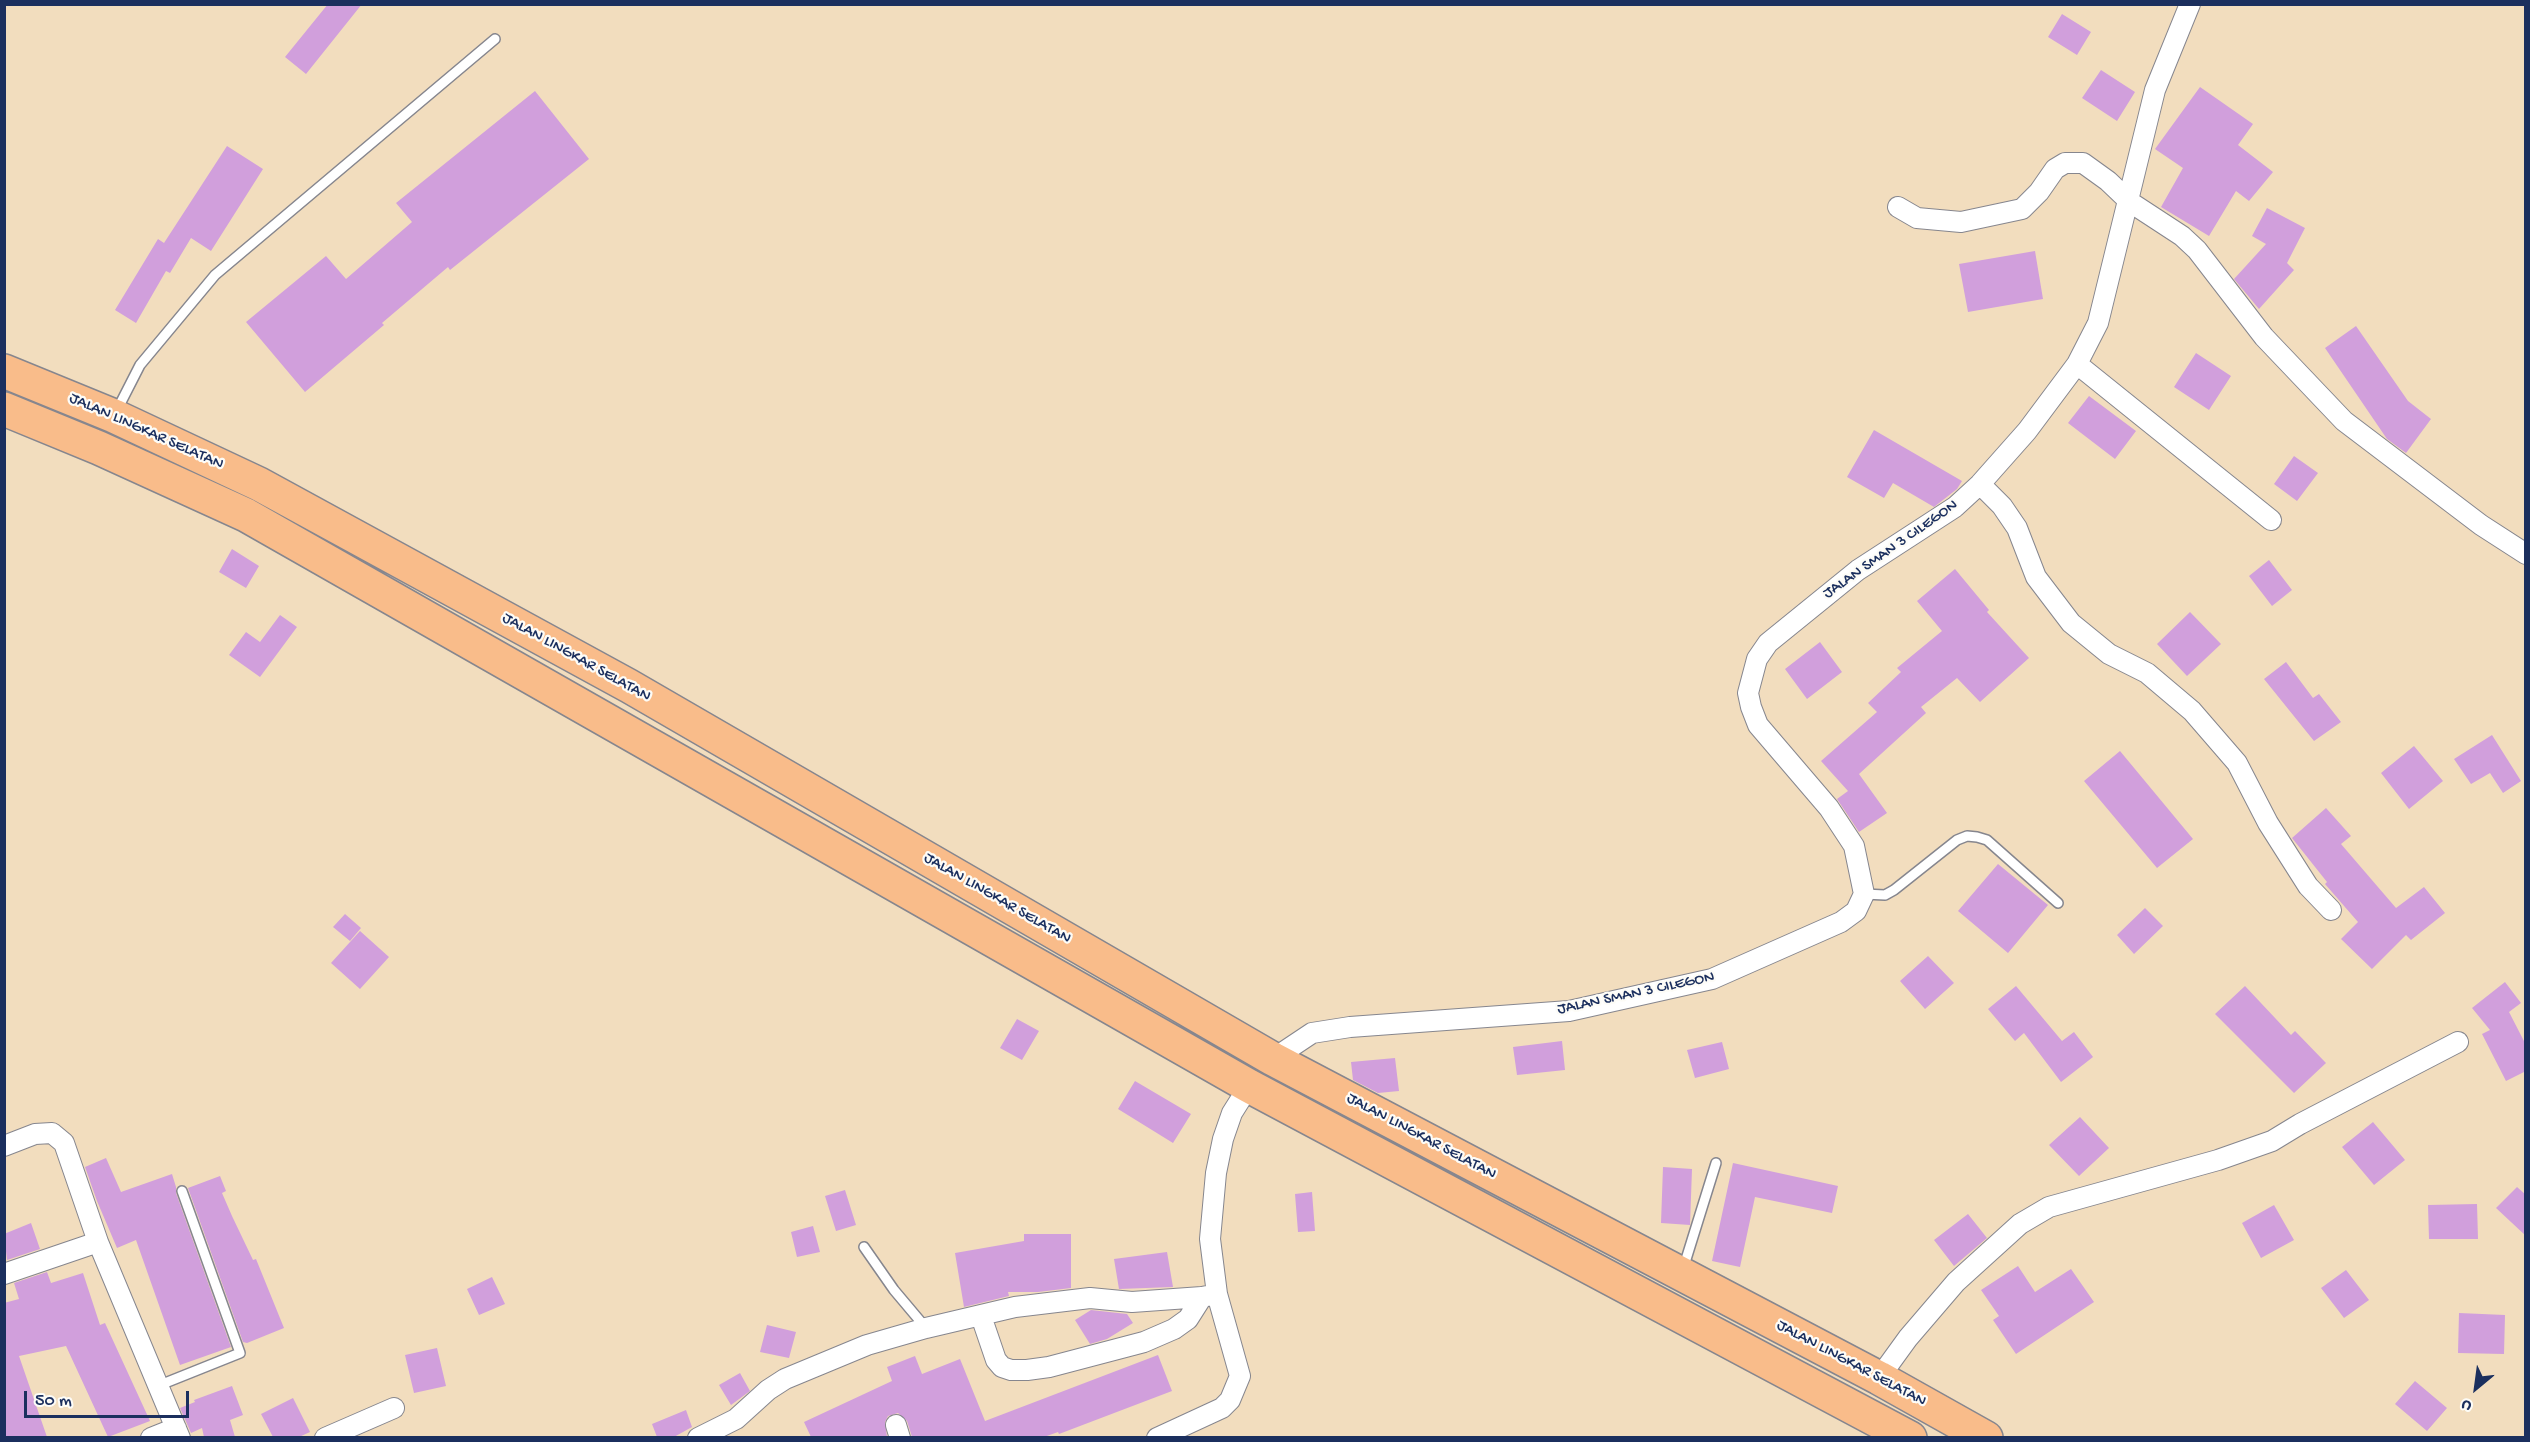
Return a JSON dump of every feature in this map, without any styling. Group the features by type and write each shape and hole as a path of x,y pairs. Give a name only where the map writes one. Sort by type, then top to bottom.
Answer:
{"highway":[{"name":"JALAN LINGKAR SELATAN","path":"4,371 114,416 259,484 619,681 1274,1059 1879,1378 1986,1437"},
{"name":"JALAN LINGKAR SELATAN","path":"4,408 99,448 246,515 1248,1086 1910,1437"},
{"path":"1248,1086 1274,1059"}],"street":[{"name":"JALAN SMAN 3 CILEGON","path":"1274,1059 1312,1033 1350,1027 1569,1011 1712,979 1841,922 1856,911 1864,894 1854,846 1829,808 1758,725 1748,693 1750,678 1757,659 1768,642 1858,570 1954,507 1980,484 2027,431 2077,364 2098,323 2130,202 2155,90 2190,4"},
{"path":"1898,207 1917,218 1961,222 2022,208 2039,192 2055,169 2065,163 2083,163 2108,181 2130,202 2182,236 2197,250 2264,337 2344,421 2481,525 2526,554"},
{"path":"2077,364 2271,520"},
{"path":"1980,484 2002,506 2017,528 2036,577 2071,623 2109,654 2147,673 2192,711 2237,763 2268,823 2308,886 2331,910"},
{"path":"1879,1378 1908,1338 1956,1282 2020,1224 2071,1200 2218,1160 2272,1141 2300,1124 2458,1042"},
{"path":"1157,1437 1222,1408 1230,1400 1240,1376 1209,1296 1210,1239 1216,1173 1232,1113 1248,1086"},
{"path":"4,1146 36,1134 52,1133 64,1143 98,1242 160,1385 178,1433 151,1437"},
{"path":"4,1274 98,1242"},
{"path":"698,1437 736,1419 768,1390 785,1379 867,1345 926,1328 1015,1308 1090,1298 1132,1302 1209,1296"},
{"path":"981,1316 996,1360 1002,1367 1011,1370 1028,1370 1049,1367 1144,1342 1174,1329 1188,1319 1209,1296"},
{"path":"325,1437 394,1408"}],"lane":[{"path":"114,416 140,365 215,275 495,39"},
{"path":"1864,894 1885,895 1894,890 1957,840 1967,836 1987,840 2058,903"},
{"path":"1681,1274 1716,1162"},
{"path":"160,1385 240,1353 182,1191"},
{"path":"864,1247 894,1290 926,1328"}],"building":[{"path":"328,4 362,4 306,74 285,57"},
{"path":"2062,14 2091,32 2077,55 2048,37"},
{"path":"2101,70 2135,92 2117,121 2082,98"},
{"path":"2200,87 2253,124 2238,145 2273,172 2249,201 2236,191 2209,236 2161,207 2183,168 2155,149"},
{"path":"535,91 589,159 450,270 448,267 305,392 246,322 326,256 346,279 412,222 396,203"},
{"path":"227,146 263,169 211,251 191,238 170,273 166,271 136,323 115,310 158,239 164,243"},
{"path":"2267,208 2305,228 2287,263 2294,270 2259,309 2234,279 2266,244 2252,236"},
{"path":"2035,251 2043,299 1968,312 1959,264"},
{"path":"2356,326 2408,401 2431,419 2406,453 2387,439 2325,348"},
{"path":"2196,353 2231,376 2209,410 2174,387"},
{"path":"2089,396 2136,431 2115,459 2068,423"},
{"path":"1874,430 1962,481 1957,489 1934,507 1893,483 1884,498 1847,477"},
{"path":"2294,456 2318,473 2297,501 2274,484"},
{"path":"232,549 259,566 246,588 219,572"},
{"path":"2269,560 2292,590 2272,606 2249,576"},
{"path":"1955,569 1989,610 1987,612 2029,658 1980,702 1957,678 1921,707 1926,713 1859,774 1887,813 1859,832 1837,799 1848,791 1821,761 1877,712 1868,703 1901,672 1897,668 1942,631 1917,601"},
{"path":"2190,612 2221,644 2187,676 2157,644"},
{"path":"280,615 297,627 260,677 229,655 246,632 260,642"},
{"path":"1820,642 1842,672 1807,699 1785,669"},
{"path":"2286,662 2313,698 2319,694 2341,722 2314,741 2264,679"},
{"path":"2492,735 2521,781 2503,793 2490,773 2471,784 2454,759"},
{"path":"2414,746 2443,781 2409,809 2381,773"},
{"path":"2120,751 2193,839 2157,868 2084,781"},
{"path":"2326,808 2351,836 2341,844 2396,908 2424,887 2445,913 2411,940 2406,935 2372,969 2341,939 2358,922 2325,884 2327,882 2292,838"},
{"path":"1998,864 2048,905 2008,953 1958,911"},
{"path":"2145,908 2163,926 2134,954 2117,935"},
{"path":"345,914 361,928 350,941 333,927"},
{"path":"360,931 389,957 360,989 331,963"},
{"path":"1928,956 1954,983 1925,1009 1900,981"},
{"path":"2505,982 2521,1003 2509,1012 2526,1045 2526,1071 2506,1081 2482,1034 2490,1030 2472,1008"},
{"path":"2016,986 2062,1041 2074,1032 2093,1057 2061,1082 2024,1033 2015,1041 1988,1009"},
{"path":"2245,986 2291,1035 2295,1031 2326,1063 2294,1093 2215,1014"},
{"path":"1017,1019 1039,1031 1022,1060 1000,1048"},
{"path":"1562,1041 1565,1070 1517,1075 1513,1047"},
{"path":"1722,1042 1729,1069 1695,1078 1687,1050"},
{"path":"1395,1058 1399,1091 1378,1093 1353,1080 1351,1062"},
{"path":"1135,1081 1191,1114 1173,1143 1118,1109"},
{"path":"2080,1117 2109,1148 2079,1176 2049,1145"},
{"path":"2373,1122 2405,1160 2374,1185 2342,1147"},
{"path":"106,1158 121,1192 172,1174 176,1193 231,1347 180,1365 136,1240 117,1248 97,1201 85,1167"},
{"path":"1733,1163 1838,1186 1832,1213 1755,1197 1740,1267 1712,1261"},
{"path":"1663,1167 1692,1169 1690,1225 1661,1223"},
{"path":"220,1176 226,1191 222,1193 253,1260 256,1259 284,1328 247,1343 243,1342 188,1188"},
{"path":"2517,1187 2526,1195 2526,1236 2496,1208"},
{"path":"845,1190 856,1225 836,1231 825,1196"},
{"path":"1312,1192 1315,1231 1298,1232 1295,1194"},
{"path":"2477,1204 2478,1239 2429,1239 2428,1205"},
{"path":"2274,1205 2294,1240 2261,1258 2242,1223"},
{"path":"1968,1214 1987,1238 1954,1266 1934,1240"},
{"path":"31,1223 40,1249 7,1260 4,1234"},
{"path":"813,1226 820,1252 797,1257 791,1232"},
{"path":"1024,1234 1071,1234 1071,1288 1038,1292 1008,1292 1009,1296 964,1307 955,1253 1024,1241"},
{"path":"1167,1252 1173,1287 1119,1289 1114,1259"},
{"path":"2018,1266 2035,1292 2071,1269 2094,1302 2016,1354 1993,1320 1999,1316 1981,1290"},
{"path":"2346,1270 2369,1300 2344,1318 2321,1288"},
{"path":"47,1272 51,1283 83,1273 100,1325 105,1323 150,1421 108,1437 66,1346 19,1356 47,1437 4,1437 4,1303 19,1299 14,1283"},
{"path":"492,1277 505,1304 479,1315 467,1289"},
{"path":"1091,1310 1127,1314 1133,1323 1107,1339 1090,1344 1075,1320"},
{"path":"2459,1313 2505,1315 2504,1354 2458,1353"},
{"path":"767,1325 796,1332 789,1358 760,1352"},
{"path":"437,1348 446,1386 414,1393 405,1355"},
{"path":"1158,1355 1172,1391 1059,1434 1058,1432 1044,1437 912,1437 907,1421 898,1413 888,1416 885,1422 887,1437 811,1437 804,1422 892,1381 887,1367 915,1356 922,1374 960,1359 985,1421"},
{"path":"740,1373 750,1391 731,1405 719,1385"},
{"path":"2415,1381 2447,1408 2427,1431 2395,1404"},
{"path":"232,1386 243,1415 230,1420 235,1437 204,1437 202,1428 191,1433 180,1408 195,1402 194,1400"},
{"path":"293,1398 310,1432 299,1437 273,1437 261,1414"},
{"path":"686,1410 692,1427 674,1437 657,1437 652,1424"}]}
